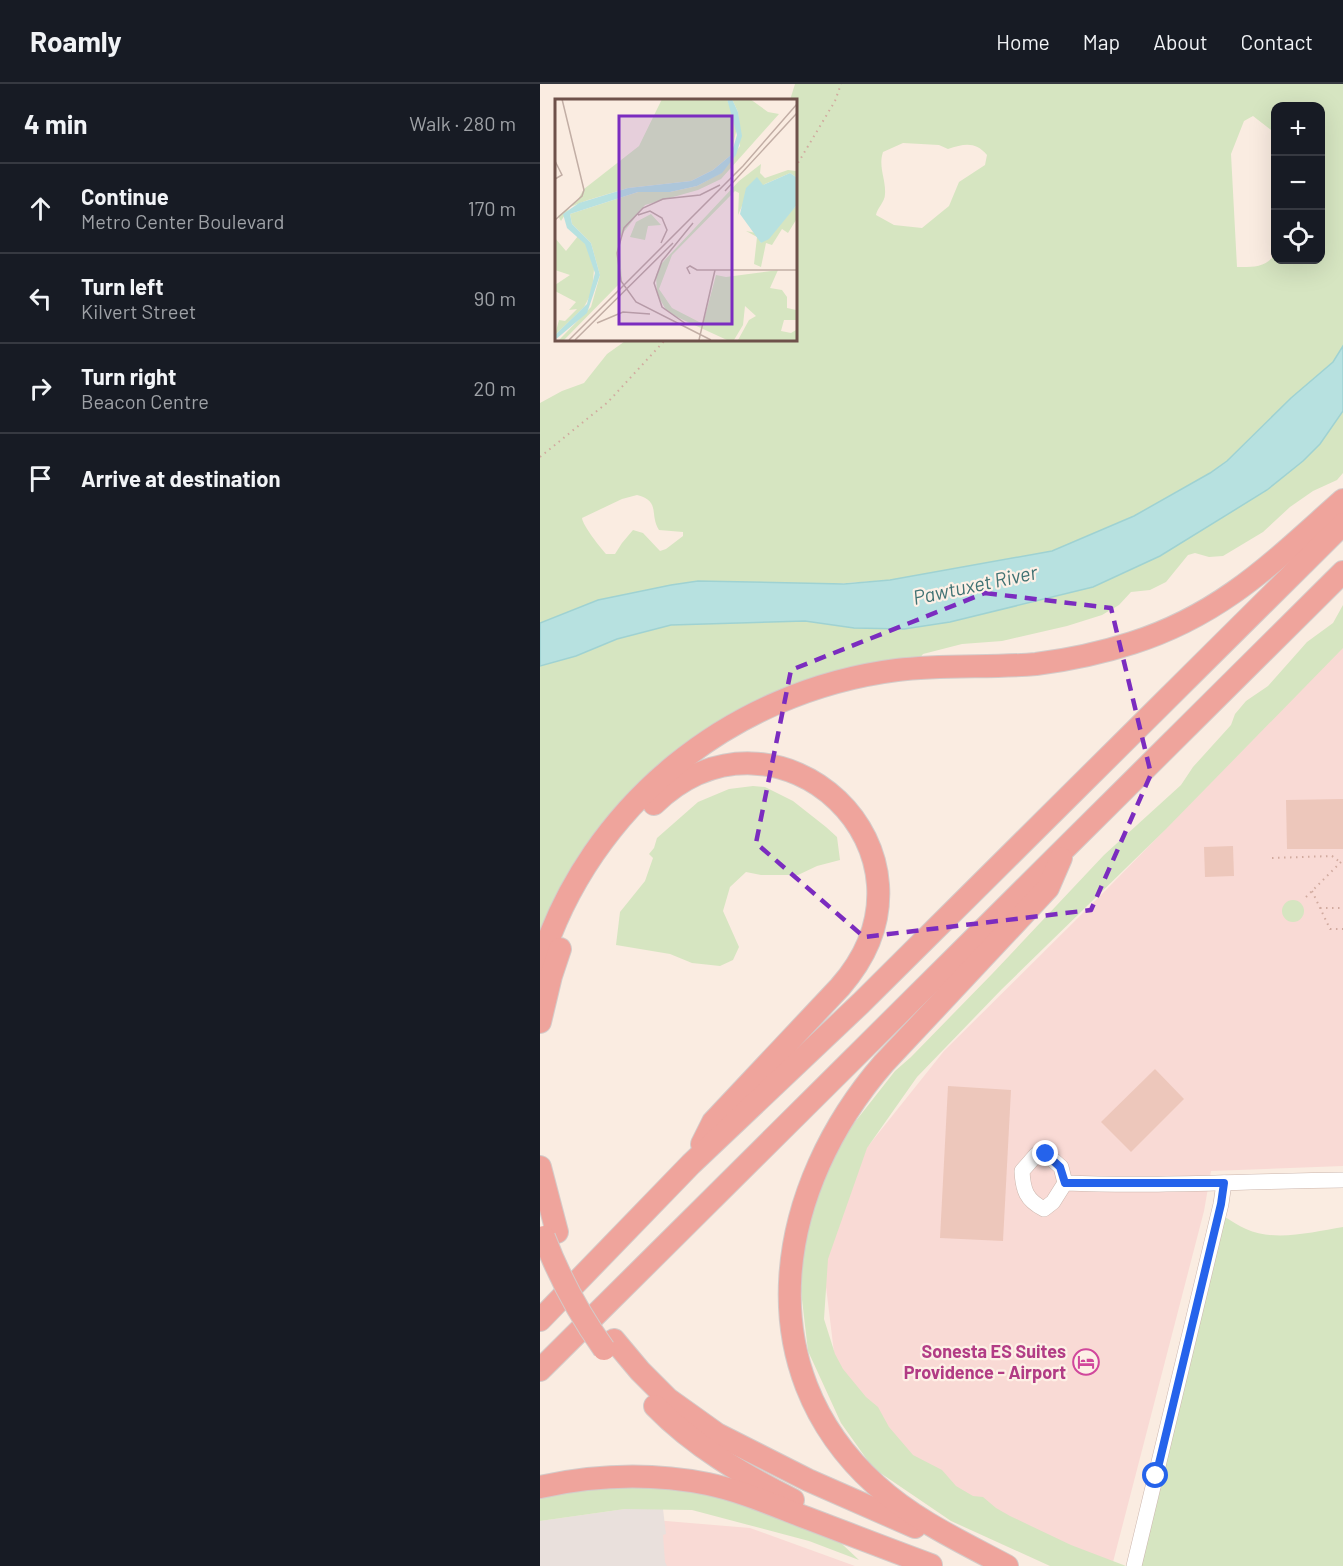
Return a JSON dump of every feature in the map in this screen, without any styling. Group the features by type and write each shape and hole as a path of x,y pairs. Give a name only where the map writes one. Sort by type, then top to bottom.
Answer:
{"highway":[{"path":"540,964 552,930 574,886 617,824 652,785 730,726 797,694 848,679 900,670 1053,661 1112,649 1153,636 1210,609 1249,583 1343,500"},
{"path":"540,1320 691,1164 869,995 1343,524"},
{"path":"540,1370 1343,572"},
{"path":"540,1022 554,965 586,893 629,830 670,789 688,778 709,770 746,764 776,767 804,776 838,800 863,833 878,872 878,910 868,945 849,977 714,1122 691,1164"},
{"path":"1005,1566 902,1507 876,1485 841,1447 820,1416 799,1365 791,1329 789,1276 794,1238 805,1198 821,1158 849,1109 868,1082 892,1055 1048,888 1065,847"},
{"path":"540,1167 547,1231 581,1288 622,1371 660,1412 723,1460 790,1498 932,1566"},
{"path":"609,1345 668,1399 717,1434 836,1493 1005,1566"},
{"path":"540,1487 584,1480 625,1477 709,1484 757,1499 932,1566"}],"street":[{"path":"1065,1183 1343,1180"},
{"path":"1134,1566 1221,1204 1224,1183"}],"path":[{"path":"796,166 835,101 841,84"},
{"path":"540,457 608,402 665,340"},
{"path":"1272,858 1332,856 1342,861 1306,897"},
{"path":"1312,891 1330,929 1343,929"},
{"path":"1320,908 1343,908"}],"highlighted area":[{"path":"985,593 1111,608 1151,774 1091,910 864,937 756,843 791,670"}],"shaded area":[{"path":"1343,647 1343,1166 1211,1171 1204,1211 1112,1566 979,1531 837,1377 823,1262 857,1160 944,1051 1106,890"},
{"path":"625,1509 663,1509 666,1534 663,1535 667,1566 540,1566 540,1521"},
{"path":"606,1516 750,1528 855,1566 540,1566 540,1525"}],"green space":[{"path":"795,84 1343,84 1343,346 1333,362 1291,398 1227,461 1210,473 1134,516 1052,551 890,580 598,600 540,623 540,403 562,391 584,383 607,354 627,340 796,340 796,99 790,99","holes":["903,143 939,145 948,149 969,145 978,147 987,155 985,165 959,182 949,206 922,228 894,225 876,215 885,194 881,163 883,152","637,495 652,504 659,530 683,532 683,536 660,551 643,533 633,530 615,554 606,554 588,531 582,518 622,499"]},
{"path":"1343,411 1343,473 1337,480 1313,491 1290,507 1263,532 1223,556 1209,557 1195,553 1188,555 1166,582 1150,590 1131,592 1119,605 1102,615 1067,626 1002,641 962,644 923,654 919,659 902,660 668,761 540,944 540,666 576,656 617,639 671,625 805,621 854,628 950,622 1093,587 1160,556 1267,490 1320,444"},
{"path":"1343,605 1343,648 1166,829 1002,989 917,1077 867,1148 828,1259 824,1319 835,1354 843,1369 866,1397 878,1407 889,1427 913,1455 942,1470 956,1486 973,1496 983,1497 1010,1516 1071,1545 1126,1566 1050,1566 951,1521 873,1468 841,1423 808,1351 801,1291 802,1218 844,1136 895,1071 992,974 1104,855 1181,785 1193,767 1231,725 1235,714 1246,701 1268,686 1307,642 1333,623"},
{"path":"765,787 793,801 826,827 837,837 840,860 817,866 798,875 761,875 746,872 730,887 723,911 739,947 733,960 720,966 692,963 670,954 616,945 620,912 645,881 653,858 649,854 657,838 698,802 729,789"},
{"path":"1293,900 1301,903 1304,911 1301,919 1293,922 1285,919 1282,911 1285,903"},
{"path":"1225,1217 1246,1229 1269,1235 1294,1235 1343,1227 1343,1566 1136,1566"},
{"path":"676,1483 811,1523 842,1544 859,1560 809,1541 692,1510 625,1509 540,1521 540,1491"}],"water":[{"name":"Pawtuxet River","path":"1343,346 1343,411 1320,444 1303,461 1267,490 1160,556 1093,587 950,622 904,629 854,628 805,621 671,625 617,639 576,656 540,666 540,623 598,600 698,581 844,584 890,580 1052,551 1134,516 1210,473 1227,461 1291,398 1333,362"}],"building":[{"path":"1343,799 1343,849 1287,849 1286,800"},
{"path":"1233,846 1234,876 1205,877 1204,847"},
{"path":"1155,1069 1184,1099 1131,1152 1101,1122"},
{"path":"948,1086 1011,1090 1003,1241 940,1238"}],"place":[{"name":"Sonesta ES Suites Providence - Airport","path":"1086,1362"}],"route":[{"path":"1046,1154 1060,1167 1065,1183 1224,1183 1221,1204 1156,1476"}]}
